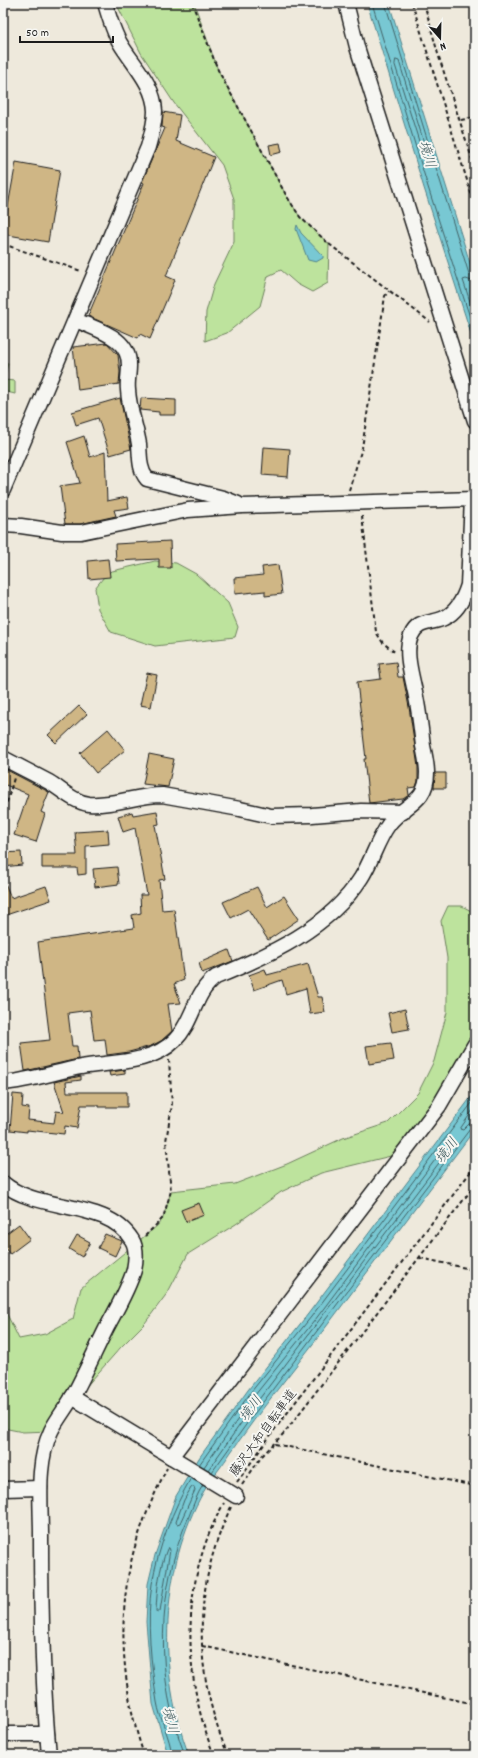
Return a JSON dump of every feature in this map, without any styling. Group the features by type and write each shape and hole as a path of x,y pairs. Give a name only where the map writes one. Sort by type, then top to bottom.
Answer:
{"street":[{"path":"3,490 148,148 155,111 152,94 143,76 120,43 110,21 105,3"},
{"path":"346,3 357,47 475,421"},
{"path":"76,320 113,337 120,341 126,348 129,366 128,390 137,433 140,461 143,474 147,479 223,498 242,506"},
{"path":"3,525 62,532 81,532 188,510 242,506 473,499 468,585 465,595 460,604 444,618 420,624 413,632 409,648 427,762 427,783 418,800 390,823 361,879 339,905 298,937 272,952 208,982 198,998 185,1027 163,1050 144,1057 3,1084"},
{"path":"3,758 50,783 78,802 89,804 116,802 151,795 162,795 271,816 312,815 361,811 403,812"},
{"path":"173,1458 439,1106 475,1044"},
{"path":"3,1183 19,1194 98,1214 121,1227 134,1245 136,1258 130,1280 72,1397 51,1431 42,1455 40,1488 41,1606 49,1755"},
{"path":"72,1397 230,1493"},
{"path":"3,1489 40,1488"},
{"path":"3,1734 47,1734"}],"path":[{"path":"192,3 221,76 286,195 300,217 329,244 416,313 447,333"},
{"path":"412,3 475,206"},
{"path":"424,3 438,54 475,168"},
{"path":"460,120 475,117"},
{"path":"3,244 94,276"},
{"path":"346,503 362,448 385,296 389,291"},
{"path":"360,503 376,632 383,643 411,666"},
{"path":"3,816 17,765"},
{"path":"134,1245 157,1226 162,1218 171,1191 166,1141 172,1105 169,1045"},
{"name":"藤沢大和自転車道","path":"214,1755 204,1728 197,1700 191,1662 190,1622 192,1603 202,1557 218,1512 280,1422 475,1166"},
{"path":"228,1755 210,1704 202,1646 203,1596 215,1543 230,1493 285,1432 475,1185"},
{"path":"419,1258 475,1270"},
{"path":"274,1444 475,1486"},
{"path":"144,1755 132,1715 124,1657 126,1596 134,1552 140,1530 173,1458"},
{"path":"202,1646 475,1704"}],"green space":[{"path":"117,3 194,3 218,70 286,195 300,217 329,244 328,283 312,292 297,284 281,270 268,276 260,306 227,333 205,341 206,312 214,284 234,242 234,199 222,165 174,103 141,53"},
{"path":"3,362 8,363 4,380 15,381 15,394 3,391"},
{"path":"155,561 176,563 196,574 228,603 238,627 235,637 155,646 111,632 98,609 95,588 108,572"},
{"path":"448,906 462,906 475,913 475,1027 466,1061 403,1153 321,1173 281,1192 236,1224 188,1254 168,1292 145,1323 121,1347 61,1415 51,1431 23,1432 3,1428 3,1306 19,1339 45,1334 73,1319 81,1288 157,1226 163,1218 171,1191 235,1184 287,1164 343,1138 388,1123 418,1093 434,1061 447,1012 447,958 441,921"}],"water":[{"name":"境川","path":"367,3 389,3 475,279 475,346 424,188"},
{"path":"297,225 301,233 323,256 323,258 316,262 308,260 296,229"},
{"name":"境川","path":"475,1092 475,1129 242,1436 207,1486 189,1521 179,1553 171,1587 168,1621 168,1656 172,1690 179,1723 189,1755 168,1755 153,1704 146,1622 148,1584 155,1555 176,1496 199,1458 248,1390 308,1314"}],"building":[{"path":"163,112 180,115 176,141 214,157 166,276 175,280 150,339 140,334 138,338 88,316 144,183 142,182 165,128 162,127"},
{"path":"280,143 282,152 271,155 269,145"},
{"path":"16,162 60,170 48,242 3,234"},
{"path":"107,343 118,355 120,372 119,384 78,390 73,347"},
{"path":"120,398 131,449 110,455 98,418 76,425 72,412"},
{"path":"141,398 176,400 176,415 159,415 159,412 140,410"},
{"path":"84,436 90,457 105,452 107,501 127,497 129,508 114,510 116,516 80,524 65,524 60,486 80,483 67,442"},
{"path":"264,447 290,449 288,477 262,475"},
{"path":"170,541 171,568 159,568 159,559 116,561 115,544"},
{"path":"108,559 110,577 89,579 88,561"},
{"path":"278,565 282,594 265,596 265,591 235,594 234,578 263,575 262,567"},
{"path":"396,662 398,677 403,677 409,707 418,767 418,781 416,787 408,788 409,795 403,799 369,803 364,759 366,759 357,682 381,679 379,664"},
{"path":"147,673 157,675 151,707 140,705"},
{"path":"79,706 87,714 56,743 48,735"},
{"path":"108,729 125,750 96,773 80,753"},
{"path":"149,754 174,759 168,787 143,784"},
{"path":"3,768 49,792 41,812 45,814 36,842 14,835 28,794 3,784"},
{"path":"435,773 446,773 446,788 434,788"},
{"path":"157,811 159,824 155,825 165,879 159,880 162,910 174,909 184,980 174,984 181,1003 168,1004 172,1031 161,1041 151,1046 129,1052 107,1055 105,1039 94,1040 90,1010 68,1013 72,1046 77,1046 78,1059 25,1071 21,1043 50,1040 38,942 134,928 132,915 141,913 140,895 147,895 135,828 123,832 118,816 132,812 133,815"},
{"path":"108,830 109,844 86,846 86,874 78,875 77,868 42,868 42,855 77,855 75,832"},
{"path":"21,852 22,865 3,867 3,853"},
{"path":"117,867 119,884 95,887 93,869"},
{"path":"3,878 11,898 46,886 51,900 3,916"},
{"path":"257,887 267,907 284,896 299,919 268,940 248,909 231,918 223,902"},
{"path":"229,950 233,961 202,973 199,963"},
{"path":"308,964 318,997 322,997 325,1012 310,1014 306,988 286,994 282,980 254,990 249,975 265,969 267,975"},
{"path":"405,1009 409,1029 392,1032 388,1013"},
{"path":"391,1043 394,1060 369,1064 366,1046"},
{"path":"125,1070 125,1074 110,1076 109,1072"},
{"path":"81,1076 81,1080 66,1082 67,1092 127,1092 127,1107 99,1107 99,1105 81,1105 77,1128 65,1126 64,1134 27,1130 27,1132 10,1130 13,1094 23,1095 22,1107 29,1108 28,1120 54,1123 56,1111 64,1112 54,1082"},
{"path":"199,1203 204,1215 186,1222 181,1210"},
{"path":"19,1224 30,1239 10,1254 3,1246 3,1236"},
{"path":"105,1234 122,1241 115,1256 98,1248"},
{"path":"77,1235 90,1242 82,1257 69,1249"}],"waterway":[{"path":"471,1755 475,1748"}]}
